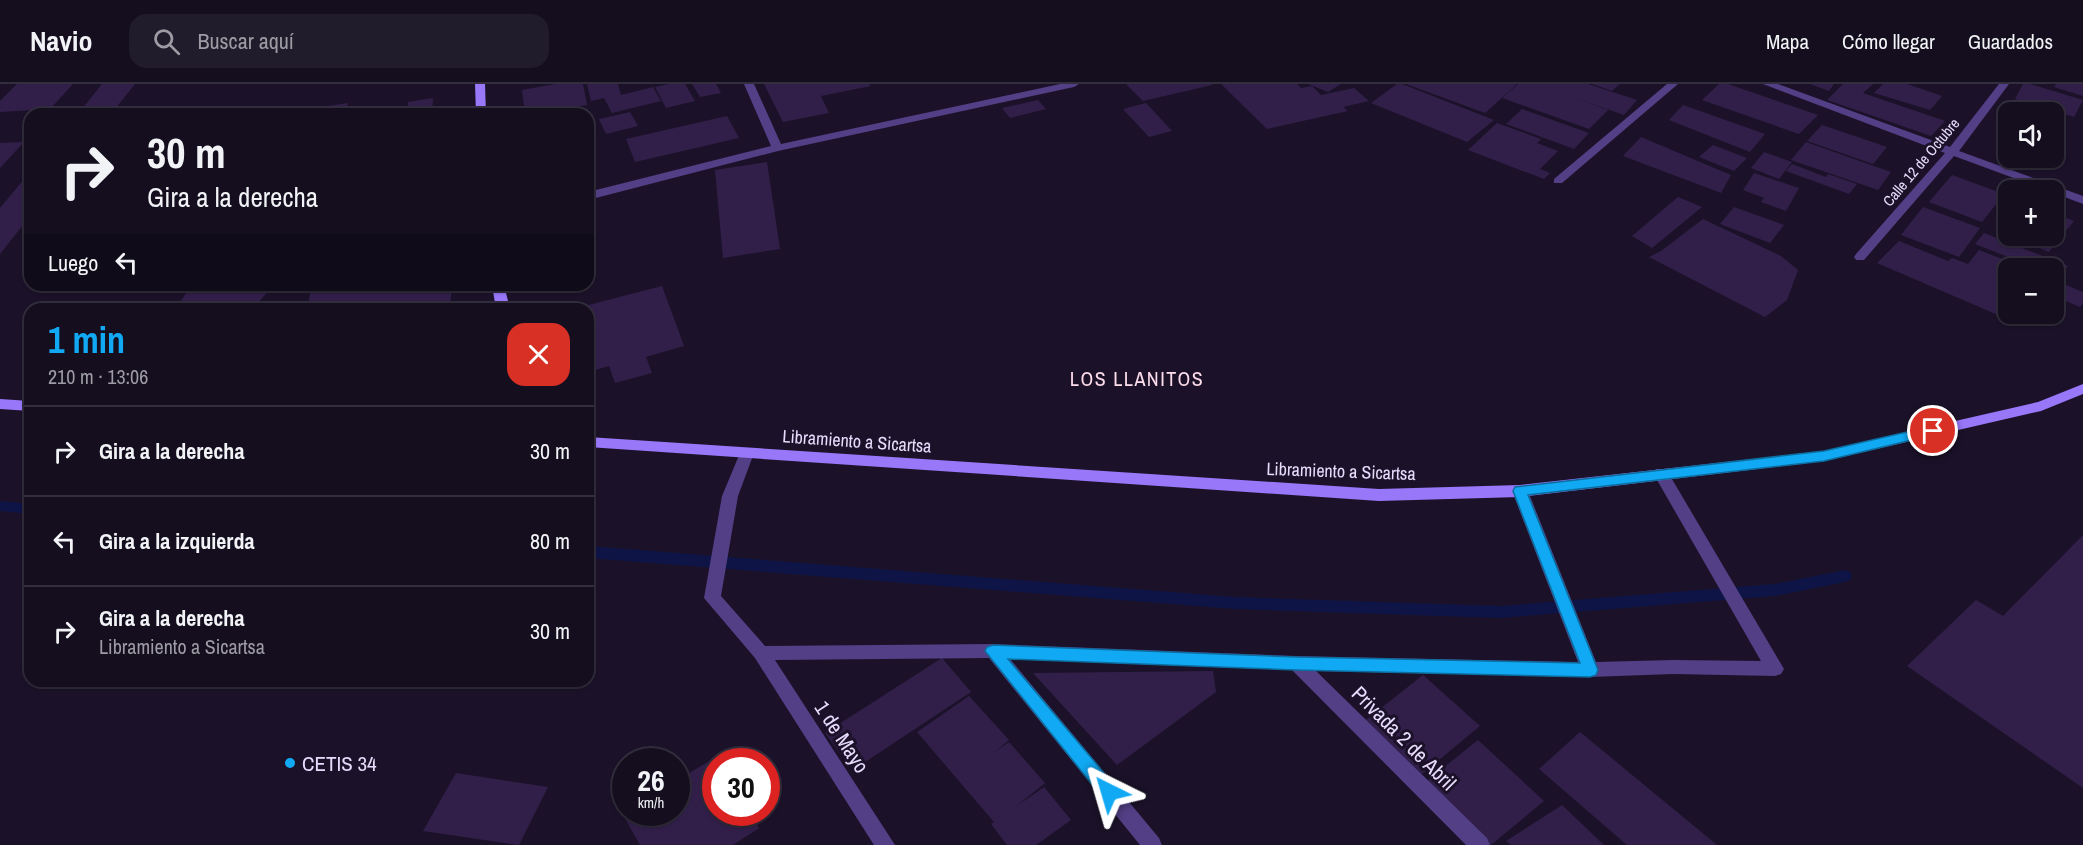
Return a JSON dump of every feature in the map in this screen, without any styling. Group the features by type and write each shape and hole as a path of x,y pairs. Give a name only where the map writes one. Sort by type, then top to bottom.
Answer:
{"main road":[{"path":"480,84 481,108"},
{"name":"Libramiento a Sicartsa","path":"594,442 1379,495 1520,491 1824,456 2042,406 2083,389"},
{"path":"0,404 24,406"}],"street":[{"path":"749,84 777,148"},
{"path":"1004,84 1016,97"},
{"path":"594,194 777,148 1074,84"},
{"path":"1558,181 1673,84"},
{"name":"Calle 12 de Octubre","path":"1860,257 1953,151 2004,84"},
{"path":"1772,85 2083,201"},
{"name":"1 de Mayo","path":"747,453 730,496 712,598 761,653 885,845"},
{"path":"761,653 993,651 1296,663 1590,670 1673,667 1774,669 1661,473"},
{"path":"1520,491 1590,670"},
{"path":"993,651 1152,845"},
{"name":"Privada 2 de Abril","path":"1296,663 1480,845"}],"building":[{"path":"17,84 73,84 51,108 24,108 24,111 0,112 0,101"},
{"path":"102,84 135,84 116,108 83,108"},
{"path":"555,84 583,84 587,105 571,108 524,108 522,90"},
{"path":"587,84 618,84 621,95 653,87 661,101 612,113 604,98 591,101"},
{"path":"685,84 695,101 666,108 655,87"},
{"path":"692,84 716,84 721,93 700,97"},
{"path":"764,84 869,84 871,86 821,96 829,113 783,122"},
{"path":"1126,84 1211,84 1212,85 1143,101"},
{"path":"1221,84 1297,84 1301,88 1312,86 1321,95 1354,88 1369,101 1343,107 1348,111 1267,129"},
{"path":"1308,84 1341,84 1328,92"},
{"path":"1397,84 1494,120 1467,142 1371,103"},
{"path":"1406,84 1517,84 1485,113"},
{"path":"1518,84 1588,84 1637,100 1624,115 1572,97 1608,110 1589,129 1502,98"},
{"path":"1592,84 1620,84 1612,91"},
{"path":"1719,84 1728,84 1818,115 1799,134 1702,100"},
{"path":"1810,84 1834,84 1829,91"},
{"path":"1843,84 1873,84 1863,93 1945,121 1931,136 1827,100"},
{"path":"1883,84 1907,84 1942,96 1930,110 1874,93"},
{"path":"2023,84 2030,84 2083,100 2074,117 2064,114 2064,102 2025,102 2015,99"},
{"path":"2056,84 2083,84 2083,96 2054,87"},
{"path":"433,98 432,108 408,108 408,102"},
{"path":"1038,100 1046,109 1010,118 1002,108"},
{"path":"348,103 347,108 314,108"},
{"path":"1146,103 1172,131 1149,137 1123,109"},
{"path":"1683,105 1765,134 1750,152 1669,120"},
{"path":"1522,109 1589,133 1574,149 1506,124"},
{"path":"630,112 638,126 606,134 599,119"},
{"path":"727,116 739,138 635,162 626,139"},
{"path":"1497,123 1541,139 1537,143 1558,151 1540,169 1550,173 1544,179 1468,150"},
{"path":"1822,125 1887,147 1873,164 1807,141"},
{"path":"1641,137 1731,175 1721,193 1623,156"},
{"path":"24,142 0,168 0,143"},
{"path":"1806,142 1891,172 1878,190 1791,160"},
{"path":"1713,145 1747,158 1734,171 1699,157"},
{"path":"1764,152 1792,162 1779,179 1751,168"},
{"path":"767,162 780,249 723,258 715,170"},
{"path":"1792,164 1826,177 1828,174 1857,184 1849,194 1786,171"},
{"path":"1754,173 1799,188 1786,211 1761,202 1764,198 1743,190"},
{"path":"1952,175 1998,192 1998,202 1982,222 1929,202"},
{"path":"24,179 24,224 0,254 0,208"},
{"path":"1678,197 1702,207 1652,248 1632,236"},
{"path":"1734,207 1784,225 1770,243 1720,224"},
{"path":"1923,207 1980,228 1959,257 1901,235"},
{"path":"2064,217 2074,221 2064,233"},
{"path":"1703,219 1781,256 1798,270 1787,300 1765,317 1649,257 1661,251"},
{"path":"1984,233 1998,238 1998,246 2017,246 2048,258 2011,258 1975,244"},
{"path":"1899,241 1948,261 1952,258 1968,264 1979,250 1999,258 1998,315 1877,263"},
{"path":"2034,246 2054,246 2049,252"},
{"path":"2064,284 2083,292 2083,303 2080,307 2064,300"},
{"path":"662,286 684,346 646,357 652,373 615,383 609,366 594,370 594,304"},
{"path":"187,291 268,291 258,303 180,303"},
{"path":"311,291 452,291 450,303 308,303"},
{"path":"2083,535 2083,788 1907,666 1976,600 2003,616"},
{"path":"942,658 971,692 853,770 825,733"},
{"path":"1213,671 1216,692 1117,765 1033,673"},
{"path":"1423,675 1480,726 1422,774 1366,720"},
{"path":"969,696 1009,740 995,752 1009,742 1045,783 1014,808 1044,787 1071,820 1036,845 1007,845 991,824 994,822 917,732"},
{"path":"1580,732 1717,845 1627,845 1539,769"},
{"path":"1478,740 1544,801 1491,845 1484,845 1422,785"},
{"path":"702,765 702,826 758,826 759,828 733,845 640,845 629,826 690,826 690,773"},
{"path":"456,773 548,787 519,845 423,831"},
{"path":"1562,805 1604,845 1511,845 1506,841"}],"waterway":[{"path":"0,506 24,508"},
{"path":"594,552 1235,603 1500,612 1775,590 1845,576"}],"place":[{"name":"CETIS 34","path":"290,763"}],"district":[{"name":"LOS LLANITOS","path":"1137,378"}],"route":[{"path":"1109,792 993,651 1296,663 1590,670 1520,491 1824,456 1933,431"}]}
